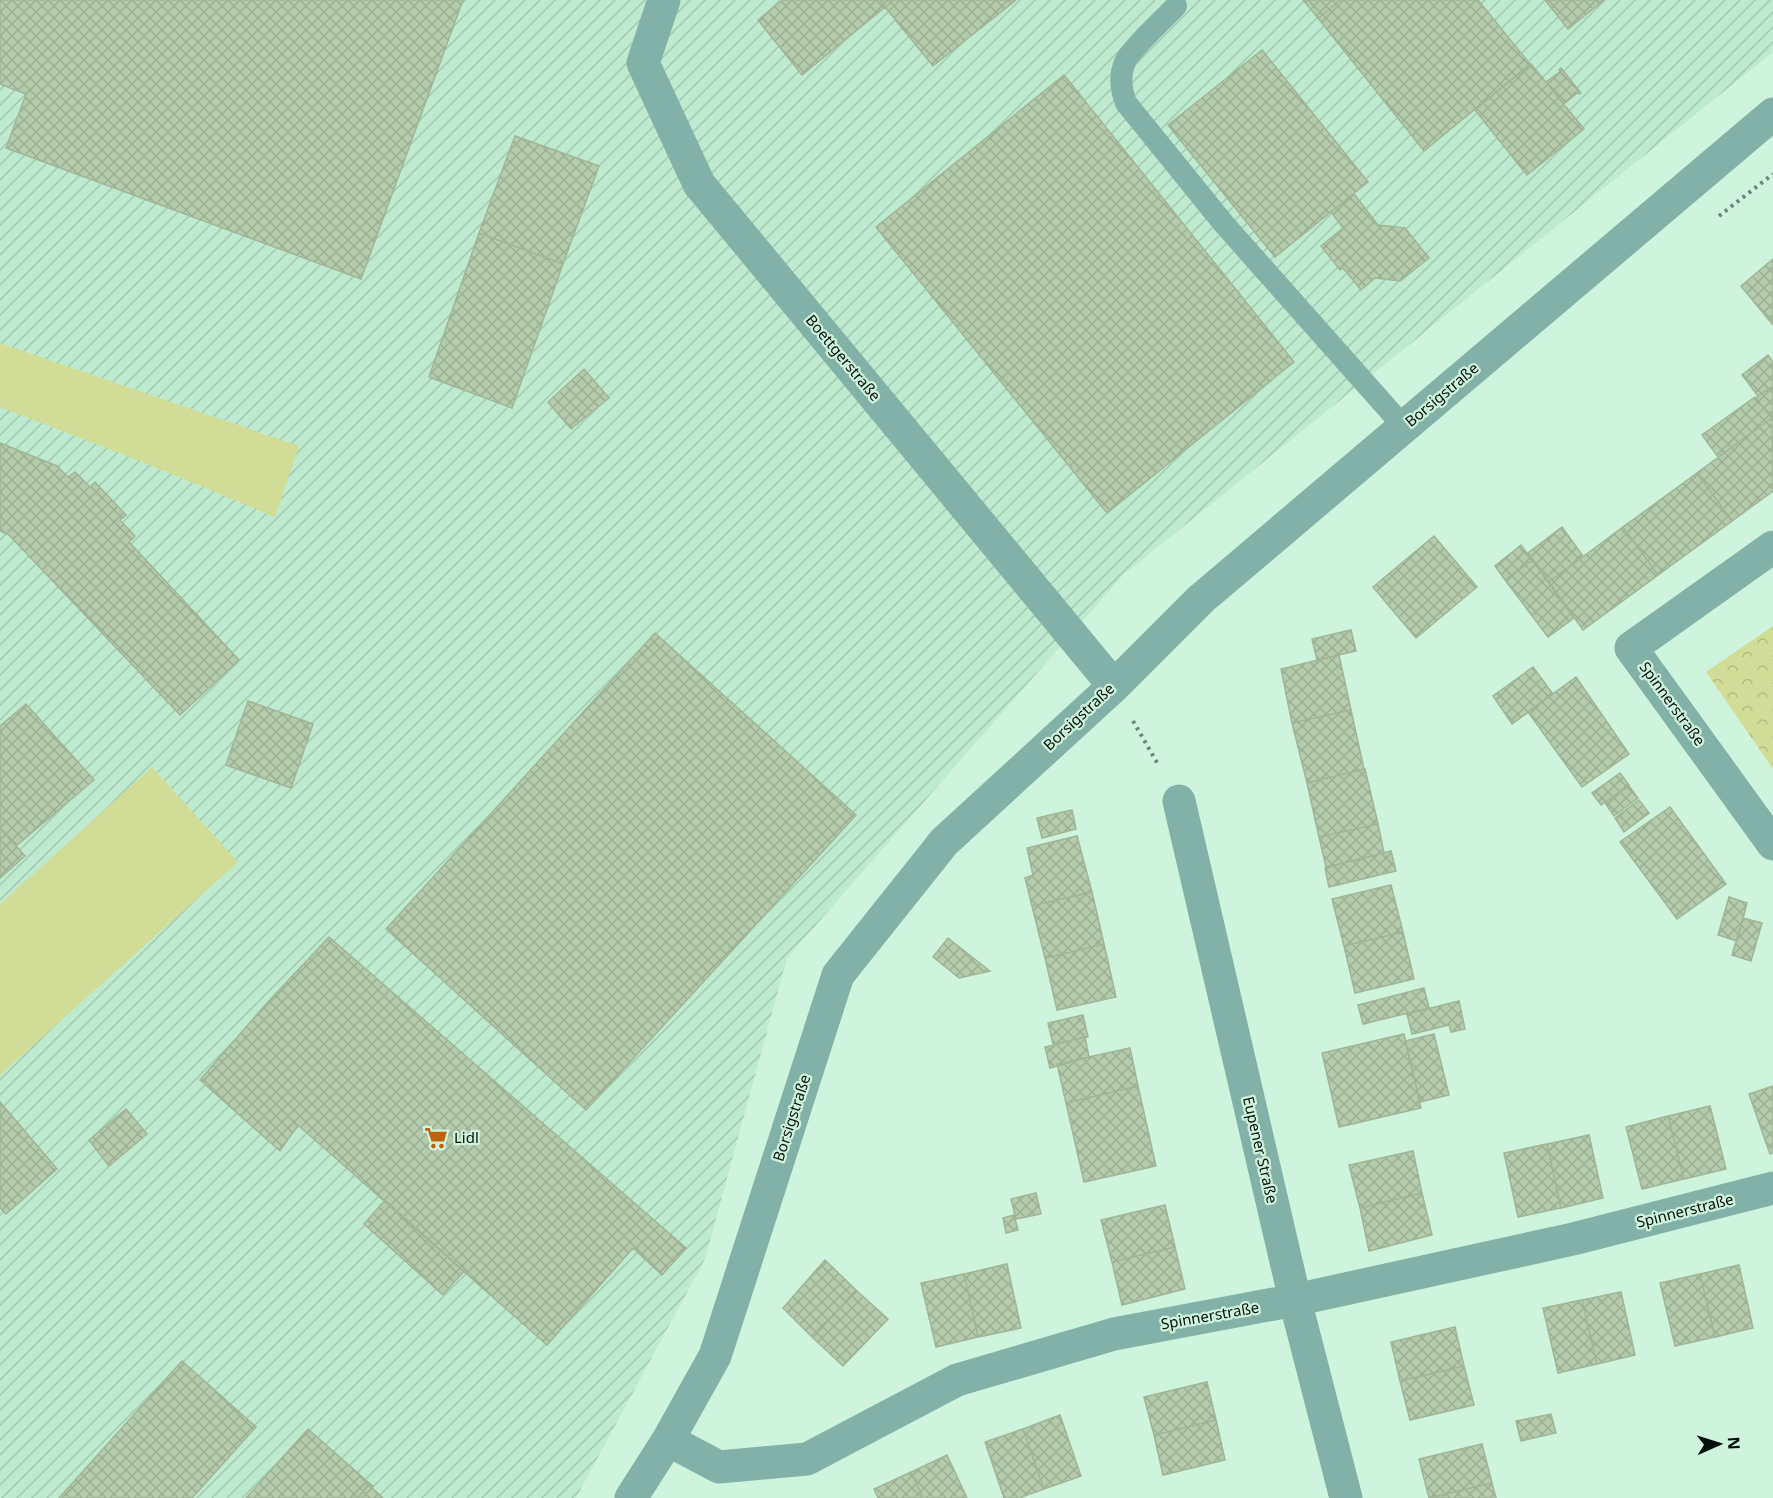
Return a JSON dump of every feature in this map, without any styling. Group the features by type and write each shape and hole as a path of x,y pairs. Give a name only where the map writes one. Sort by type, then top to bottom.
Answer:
{"street":[{"name":"Boettgerstraße","path":"664,0 643,63 699,184 1114,686"},
{"name":"Borsigstraße","path":"631,1498 668,1440 715,1356 838,975 944,842 1114,686 1201,599 1773,114"},
{"name":"Spinnerstraße","path":"1773,547 1631,648 1773,844"},
{"name":"Eupener Straße","path":"1179,801 1295,1300 1346,1498"},
{"name":"Spinnerstraße","path":"668,1440 719,1467 807,1459 957,1380 1114,1334 1295,1300 1573,1239 1773,1188"}],"lane":[{"path":"1176,6 1126,60 1121,78 1126,104 1224,224 1404,427"}],"path":[{"path":"1114,686 1179,801"}],"shaded area":[{"path":"0,0 1773,0 1773,52 1123,575 787,958 705,1259 576,1498 0,1498"}],"green space":[{"path":"0,343 299,446 275,517 140,461 0,407"},
{"path":"1773,626 1773,769 1706,672"},
{"path":"152,767 238,862 0,1075 0,904"}],"building":[{"path":"0,0 463,0 361,279 6,148 26,94 0,84"},
{"path":"783,0 880,0 885,7 802,75 758,20"},
{"path":"880,0 894,0 885,7"},
{"path":"894,0 1016,0 933,66 885,7"},
{"path":"1303,0 1341,0 1318,18"},
{"path":"1341,0 1478,0 1530,64 1424,151 1318,18"},
{"path":"1545,0 1604,0 1568,29"},
{"path":"1262,50 1368,182 1275,257 1168,125"},
{"path":"1531,64 1584,129 1527,175 1475,110"},
{"path":"1561,68 1581,93 1577,93 1564,104 1546,82 1561,71 1559,70"},
{"path":"1064,75 1294,362 1107,513 876,227"},
{"path":"515,136 599,166 563,264 479,233"},
{"path":"1354,194 1378,225 1405,228 1429,258 1400,281 1375,278 1361,290 1343,268 1340,270 1321,246 1343,228 1331,212"},
{"path":"479,233 563,264 512,408 429,377"},
{"path":"1773,259 1773,325 1741,286"},
{"path":"1768,355 1773,362 1773,386 1758,396 1742,375"},
{"path":"584,369 609,398 571,429 548,402"},
{"path":"1773,386 1773,420 1756,398"},
{"path":"1755,397 1772,418 1718,457 1702,435"},
{"path":"1772,418 1773,491 1732,521 1697,473"},
{"path":"0,443 57,466 68,477 75,472 90,487 95,482 126,515 120,520 135,536 129,542 239,660 180,715 9,535 0,531"},
{"path":"1697,473 1732,521 1658,575 1623,527"},
{"path":"1562,527 1583,556 1549,582 1528,553"},
{"path":"1623,527 1658,575 1583,630 1549,582"},
{"path":"1434,536 1477,587 1416,638 1373,587"},
{"path":"1521,545 1532,560 1505,580 1495,566"},
{"path":"1532,560 1574,618 1548,637 1505,580"},
{"path":"1351,630 1356,651 1317,660 1312,639"},
{"path":"655,633 856,815 586,1110 386,929"},
{"path":"1339,655 1351,710 1292,723 1281,669"},
{"path":"1533,667 1553,694 1512,724 1493,696"},
{"path":"1576,677 1629,754 1582,787 1528,712"},
{"path":"248,701 313,724 291,788 226,765"},
{"path":"26,704 94,780 16,846 0,828 0,726"},
{"path":"1351,710 1364,769 1307,783 1292,723"},
{"path":"1365,769 1378,824 1319,837 1307,783"},
{"path":"1620,773 1629,785 1601,805 1592,793"},
{"path":"1629,786 1638,798 1614,816 1605,803"},
{"path":"1639,800 1649,813 1624,832 1615,818"},
{"path":"1670,807 1726,884 1677,919 1620,842"},
{"path":"1072,810 1076,829 1042,838 1037,818"},
{"path":"1378,824 1384,853 1326,867 1319,837"},
{"path":"0,828 25,856 0,878"},
{"path":"1077,836 1092,892 1032,906 1025,878 1033,875 1027,848"},
{"path":"1391,851 1396,871 1329,887 1325,868"},
{"path":"1391,885 1403,932 1344,946 1332,899"},
{"path":"1092,892 1104,944 1045,958 1032,906"},
{"path":"1729,897 1747,903 1737,941 1718,935"},
{"path":"1743,918 1762,923 1751,961 1732,955"},
{"path":"1403,932 1414,979 1355,993 1344,946"},
{"name":"Lidl","path":"329,937 686,1248 662,1275 633,1248 547,1345 298,1125 280,1151 200,1080 267,1003"},
{"path":"948,938 990,971 959,978 933,957"},
{"path":"1104,944 1116,997 1057,1010 1045,958"},
{"path":"1424,988 1429,1008 1363,1024 1358,1005"},
{"path":"1459,1001 1465,1029 1451,1032 1449,1025 1412,1034 1407,1014"},
{"path":"1083,1015 1088,1037 1053,1044 1048,1023"},
{"path":"1404,1034 1421,1108 1339,1127 1322,1053"},
{"path":"1434,1034 1449,1095 1420,1102 1405,1041"},
{"path":"1085,1037 1089,1057 1050,1068 1045,1047"},
{"path":"1130,1048 1138,1086 1066,1103 1057,1064"},
{"path":"1138,1086 1156,1166 1084,1182 1066,1103"},
{"path":"1773,1086 1773,1153 1770,1154 1749,1094"},
{"path":"0,1102 57,1169 6,1214 0,1208"},
{"path":"1710,1106 1726,1169 1684,1179 1668,1116"},
{"path":"126,1109 147,1134 109,1166 89,1140"},
{"path":"1668,1116 1684,1179 1642,1189 1626,1127"},
{"path":"1589,1135 1603,1198 1561,1208 1547,1144"},
{"path":"1547,1144 1561,1208 1518,1217 1504,1153"},
{"path":"1413,1151 1422,1193 1360,1208 1349,1165"},
{"path":"1036,1193 1041,1214 1016,1219 1011,1199"},
{"path":"1422,1193 1432,1235 1369,1251 1360,1208"},
{"path":"385,1200 464,1271 443,1295 364,1224"},
{"path":"1165,1205 1175,1247 1112,1262 1101,1220"},
{"path":"1014,1215 1018,1230 1006,1233 1003,1218"},
{"path":"1175,1247 1185,1289 1122,1305 1112,1262"},
{"path":"825,1260 856,1290 813,1338 783,1308"},
{"path":"1007,1264 1021,1328 978,1337 964,1274"},
{"path":"1739,1265 1753,1328 1715,1337 1700,1274"},
{"path":"964,1274 978,1337 936,1347 921,1283"},
{"path":"1700,1274 1715,1337 1675,1346 1660,1283"},
{"path":"856,1290 888,1319 843,1366 813,1338"},
{"path":"1621,1292 1635,1355 1597,1364 1582,1300"},
{"path":"1582,1300 1597,1364 1558,1373 1543,1308"},
{"path":"1455,1327 1464,1366 1400,1381 1391,1342"},
{"path":"182,1361 256,1427 192,1498 59,1498"},
{"path":"1464,1366 1474,1405 1410,1420 1400,1381"},
{"path":"1207,1382 1216,1420 1154,1435 1144,1397"},
{"path":"1551,1414 1556,1433 1521,1441 1516,1421"},
{"path":"1060,1415 1081,1476 1044,1489 1023,1429"},
{"path":"1216,1420 1225,1460 1163,1475 1154,1435"},
{"path":"308,1429 369,1483 358,1498 246,1498"},
{"path":"1023,1429 1044,1489 1019,1498 1004,1498 985,1442"},
{"path":"1482,1444 1492,1483 1429,1498 1419,1459"},
{"path":"947,1455 967,1498 923,1498 911,1472"},
{"path":"911,1472 923,1498 878,1498 874,1489"},
{"path":"369,1483 373,1486 371,1487 383,1498 358,1498"},
{"path":"1492,1483 1496,1498 1429,1498"}],"place":[{"name":"Lidl","path":"436,1138"}]}
